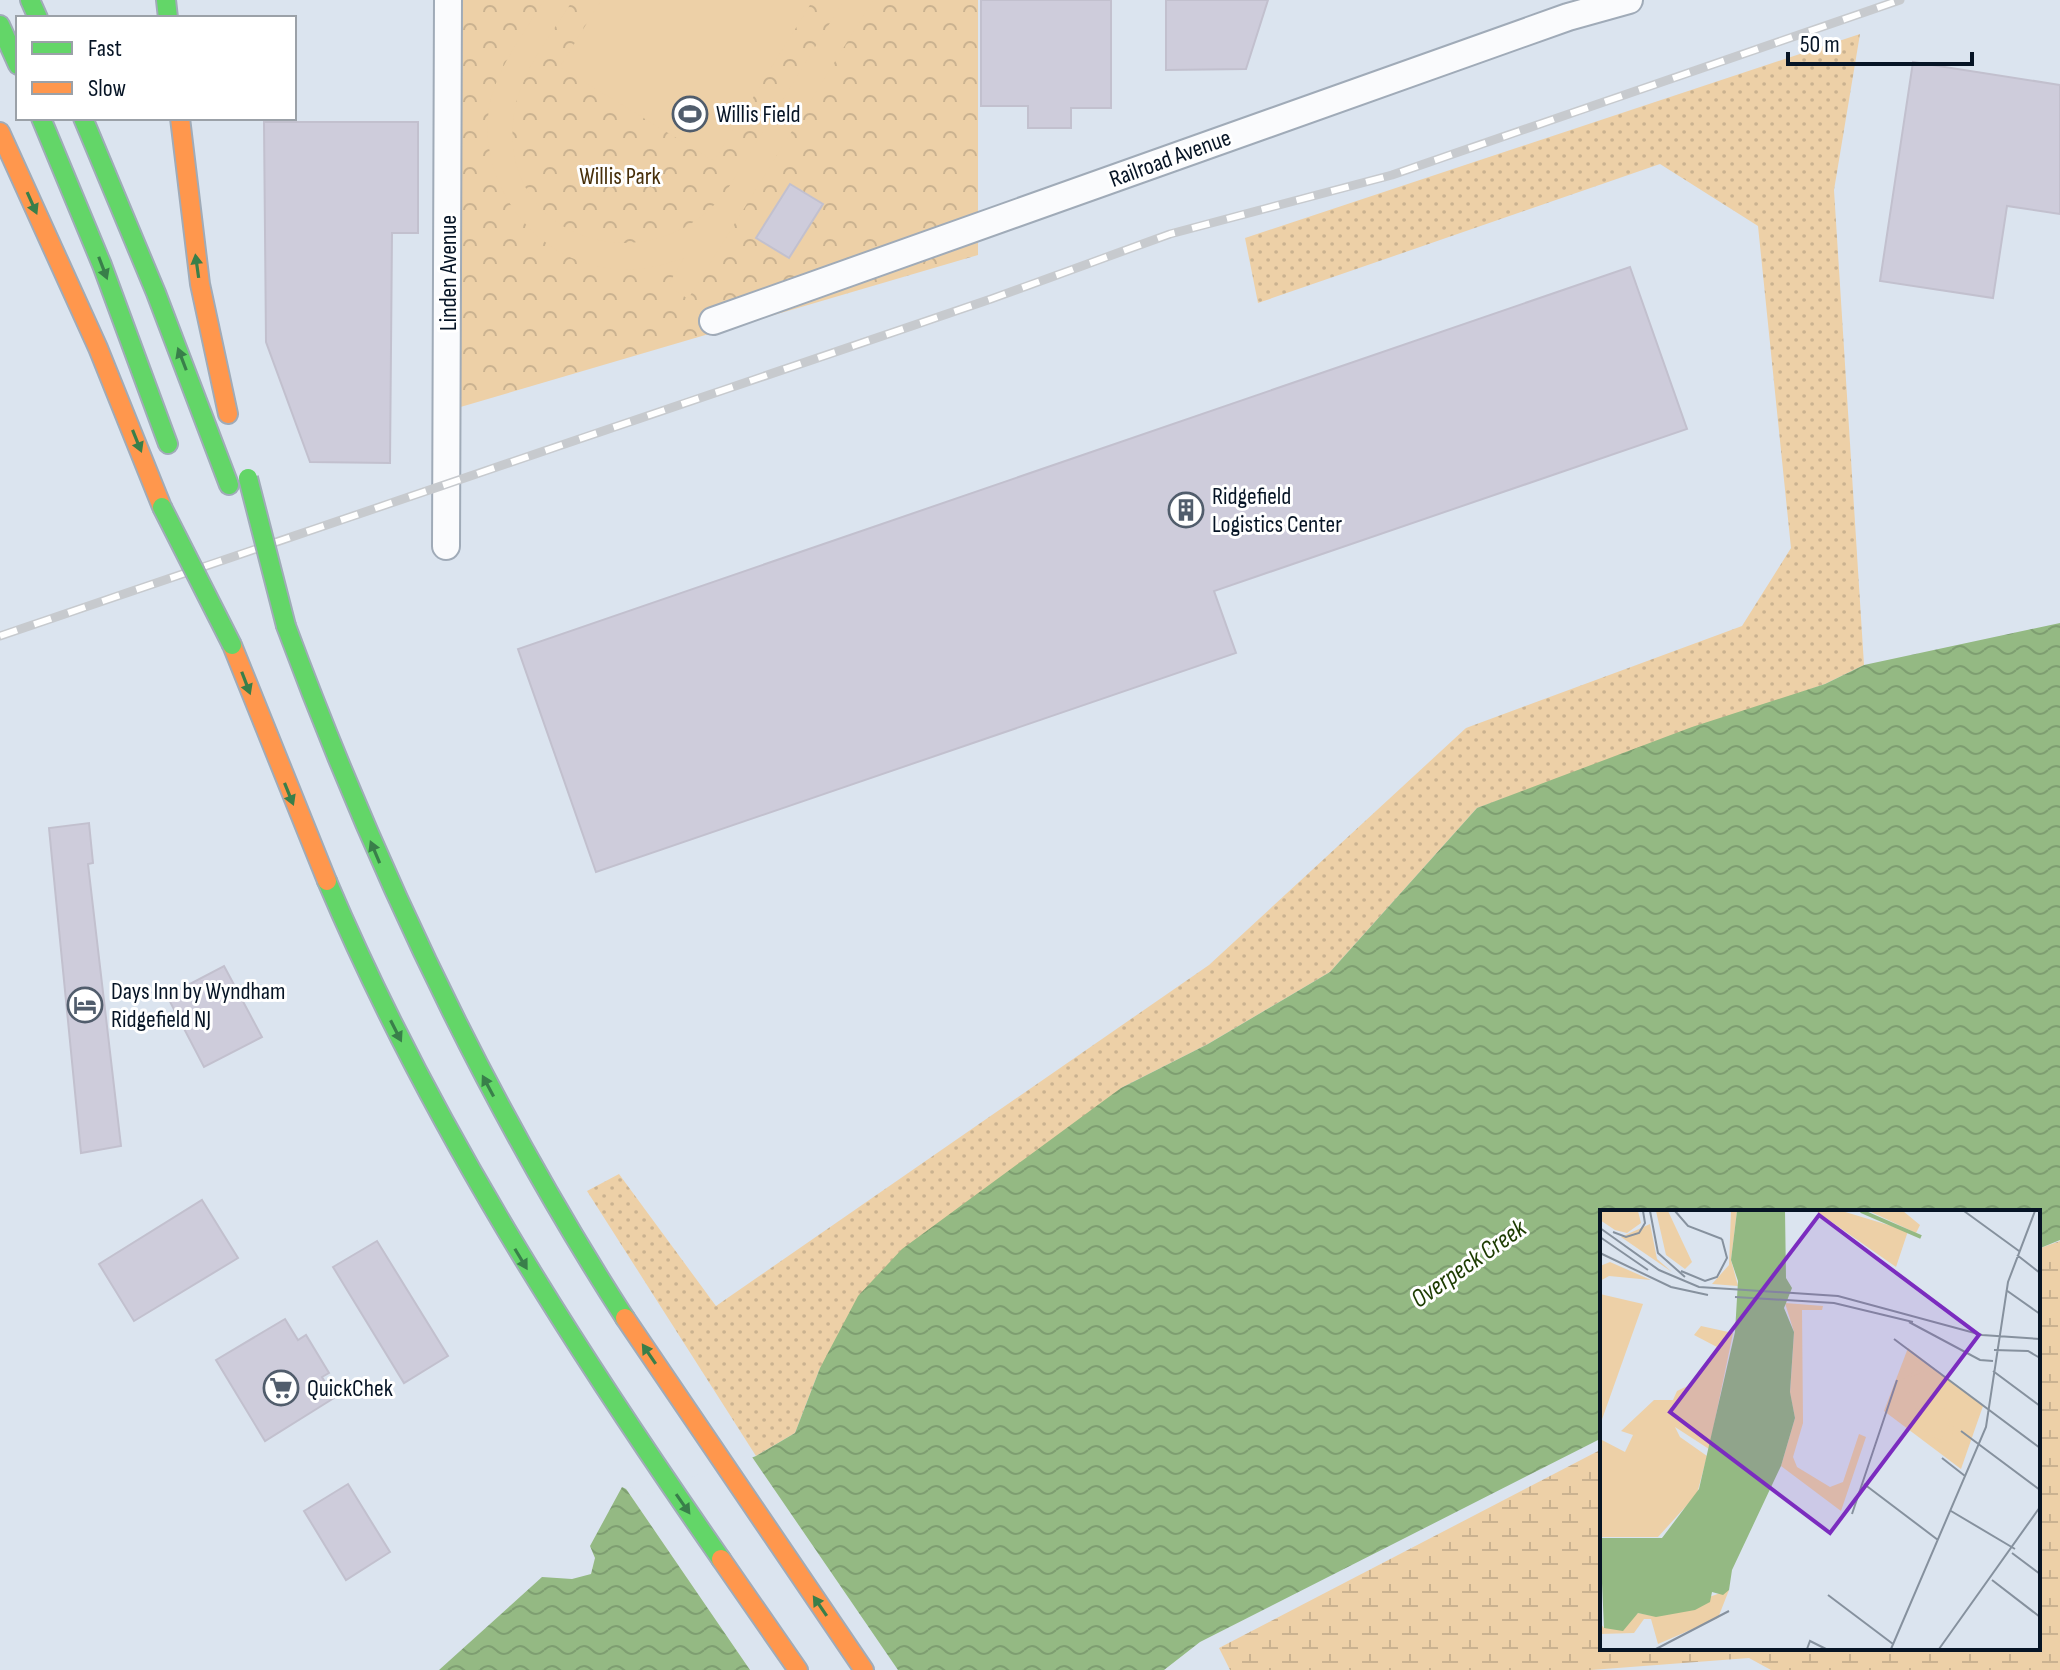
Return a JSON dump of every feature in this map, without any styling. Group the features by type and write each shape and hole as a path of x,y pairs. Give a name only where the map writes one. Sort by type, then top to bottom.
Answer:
{"highway":[{"path":"0,25 16,61"},
{"path":"42,120 102,265 174,462"},
{"path":"84,120 156,293 371,842 462,1036 576,1240 692,1419 864,1670"},
{"path":"180,120 200,284 234,433"},
{"path":"0,132 103,360 162,507 232,645"},
{"path":"241,457 286,626"},
{"path":"201,543 232,645 315,857 415,1069 521,1259 639,1440 798,1670"}],"street":[{"name":"Linden Avenue","path":"446,546 448,0"},
{"name":"Railroad Avenue","path":"713,321 1568,8 1629,0"}],"green space":[{"name":"Willis Park","path":"446,0 978,0 978,255 440,413"},
{"path":"544,0 573,0 538,54 517,98 514,114 515,157 529,193 553,219 585,236 622,243 659,238 696,221 727,190 844,0 873,0 688,299 668,285 684,258 636,269 590,264 563,254 540,238 520,217 504,193 493,166 488,137 489,108 504,65"},
{"name":"Willis Field","path":"601,0 813,0 714,161 560,67"},
{"path":"1860,34 1834,190 1864,665 1825,684 1477,808 1330,972 1208,1044 1121,1088 820,1368 795,1433 756,1456 587,1191 619,1174 716,1306 1209,965 1466,728 1742,626 1791,548 1758,226 1660,164 1258,303 1245,238"},
{"path":"2060,1241 2060,1670 1771,1670 1749,1658 1591,1670 1230,1670 1219,1648 1600,1450 1600,1650 2040,1650 2040,1248"}],"water":[{"name":"Overpeck Creek","path":"2060,623 2060,1240 2040,1248 2040,1210 1600,1210 1600,1439 1200,1642 1164,1670 439,1670 542,1577 572,1579 591,1574 595,1558 590,1546 622,1487 647,1499 756,1456 795,1433 820,1368 858,1296 902,1249 1121,1088 1208,1044 1330,972 1477,808 1692,727 1825,684 1864,665"}],"pier":[{"path":"750,1454 898,1670 750,1670 622,1483 647,1495"}],"building":[{"path":"981,0 1111,0 1111,108 1071,108 1071,128 1028,128 1028,106 981,106"},
{"path":"1166,0 1268,0 1246,69 1166,70"},
{"path":"1913,62 2060,85 2060,214 2007,206 1993,298 1880,281"},
{"path":"264,122 418,122 418,233 392,233 390,463 310,462 266,342"},
{"path":"790,184 823,204 789,258 756,238"},
{"name":"Ridgefield Logistics Center","path":"1630,267 1687,429 1214,591 1236,653 596,872 518,649"},
{"name":"Days Inn by Wyndham Ridgefield NJ","path":"89,823 93,863 88,864 121,1146 81,1153 49,828"},
{"path":"224,966 262,1037 204,1067 167,996"},
{"path":"202,1200 238,1258 134,1321 99,1264"},
{"name":"QuickChek","path":"377,1241 448,1356 404,1383 333,1267"},
{"name":"QuickChek","path":"285,1319 298,1340 306,1335 329,1373 322,1377 334,1398 265,1441 216,1360"},
{"path":"348,1484 390,1552 346,1580 304,1511"}],"railway":[{"path":"0,636 991,299 1170,234 1392,175 1900,0"}],"traffic: fast":[{"path":"30,0 37,16"},
{"path":"166,0 168,16"},
{"path":"0,25 16,61"},
{"path":"42,120 102,265 168,444"},
{"path":"84,120 156,293 229,485"},
{"path":"248,478 286,626"},
{"path":"162,507 232,645"},
{"path":"286,626 357,806 437,981 526,1152 625,1318"},
{"path":"327,881 411,1059 506,1230 611,1396 721,1559"}],"traffic: slow":[{"path":"180,120 200,284 228,414"},
{"path":"0,132 98,348 162,507"},
{"path":"232,645 327,881"},
{"path":"625,1318 864,1670"},
{"path":"721,1559 798,1670"}],"place":[{"name":"Willis Field","path":"690,114"},
{"name":"Ridgefield Logistics Center","path":"1186,510"},
{"name":"Days Inn by Wyndham Ridgefield NJ","path":"85,1005"},
{"name":"QuickChek","path":"281,1388"}]}
